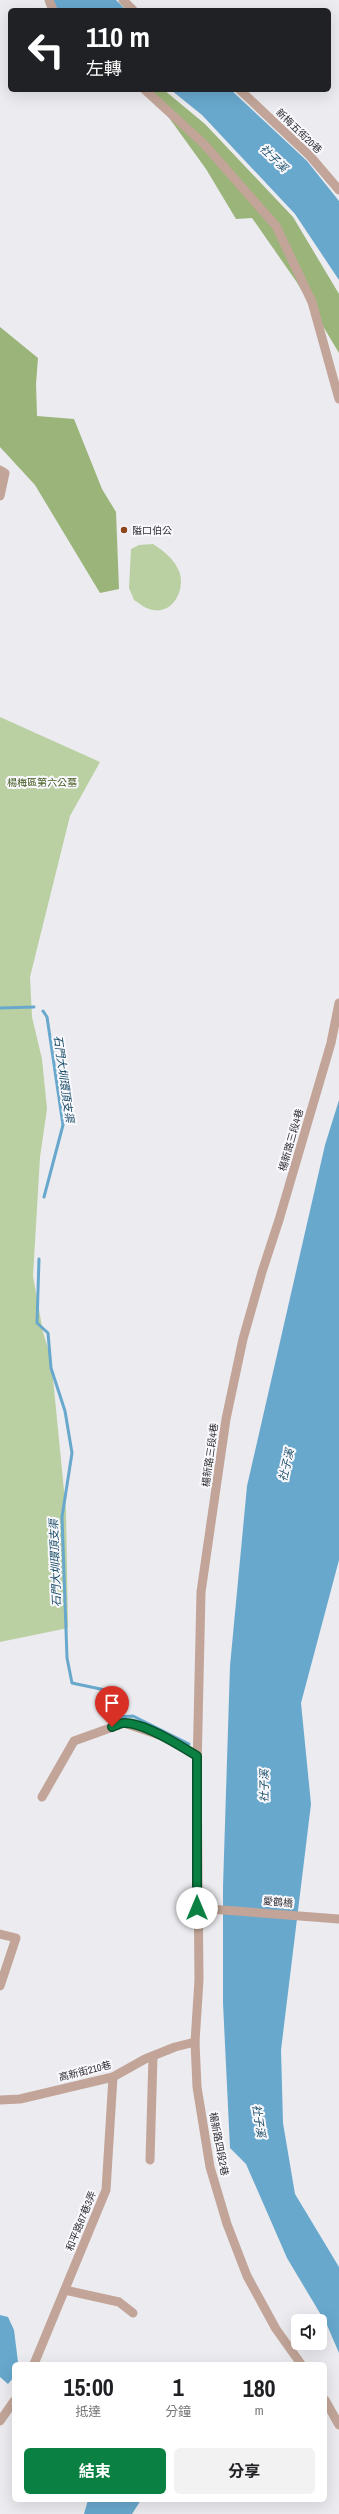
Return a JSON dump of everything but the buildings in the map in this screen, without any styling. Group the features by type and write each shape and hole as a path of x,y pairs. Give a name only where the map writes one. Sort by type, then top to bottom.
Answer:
{"street":[{"path":"123,0 131,8"},
{"path":"147,92 204,144 276,226 312,302 338,390 339,399"},
{"name":"新梅五街20巷","path":"242,92 310,156 338,187"},
{"path":"0,470 5,473 0,496"},
{"name":"楊新路三段4巷","path":"197,1908 197,1756 201,1592 226,1419 249,1316 331,1043 339,1003"},
{"path":"42,1797 74,1741 124,1723 168,1738 197,1756"},
{"name":"愛鶴橋","path":"197,1908 214,1908 339,1919"},
{"name":"楊新路四段2巷","path":"197,1908 199,1980 195,2042 197,2087 210,2167 227,2224 247,2276 276,2329 300,2362"},
{"path":"0,1934 16,1938 0,1986"},
{"name":"高新街210巷","path":"0,2100 20,2099 113,2077 153,2056 195,2042"},
{"path":"150,2160 153,2056"},
{"name":"和平路87巷3弄","path":"35,2362 106,2190 113,2077"},
{"path":"65,2290 119,2302 133,2313"},
{"path":"0,2420 12,2404"},
{"path":"327,2404 339,2425"}],"green space":[{"path":"150,92 166,92 205,124 293,217 339,294 339,353 296,281 252,218 236,219 206,169"},
{"path":"0,327 38,358 36,384 37,416 74,419 102,489 116,512 119,589 100,593 35,485 0,447"},
{"path":"153,544 165,552 171,559 177,567 181,578 181,585 176,598 167,608 160,610 148,609 134,600 129,588 131,549 139,545"},
{"name":"楊梅區第六公墓","path":"0,717 100,762 70,816 30,977 32,1017 42,1059 47,1109 40,1157 33,1276 43,1332 51,1358 66,1511 68,1628 0,1642"}],"water":[{"path":"52,0 116,0 124,8 57,8"},
{"name":"社子溪","path":"173,92 233,92 307,161 339,201 339,280 295,214 202,115"},
{"name":"社子溪","path":"339,1100 339,1560 301,1703 311,1804 281,2050 283,2123 295,2194 339,2267 339,2353 327,2325 327,2314 320,2314 287,2258 246,2164 230,2148 223,2003 223,1887 230,1666 247,1486 325,1145"},
{"path":"0,2315 8,2317 14,2330 18,2362 12,2362 12,2379 8,2384 0,2377"},
{"path":"87,2502 140,2502 132,2514 84,2514"}],"waterway":[{"name":"石門大圳環頂支渠","path":"0,1008 34,1007"},
{"name":"石門大圳環頂支渠","path":"43,1011 47,1017 63,1125 44,1197"},
{"name":"石門大圳環頂支渠","path":"39,1259 37,1323 48,1333 51,1368 65,1411 72,1453 62,1517 67,1658 72,1683 110,1691 116,1703 118,1717 133,1716 189,1744"}],"place":[{"name":"隘口伯公","path":"124,530"}],"route":[{"path":"112,1727 124,1723 149,1730 168,1738 197,1756 197,1908"}]}
